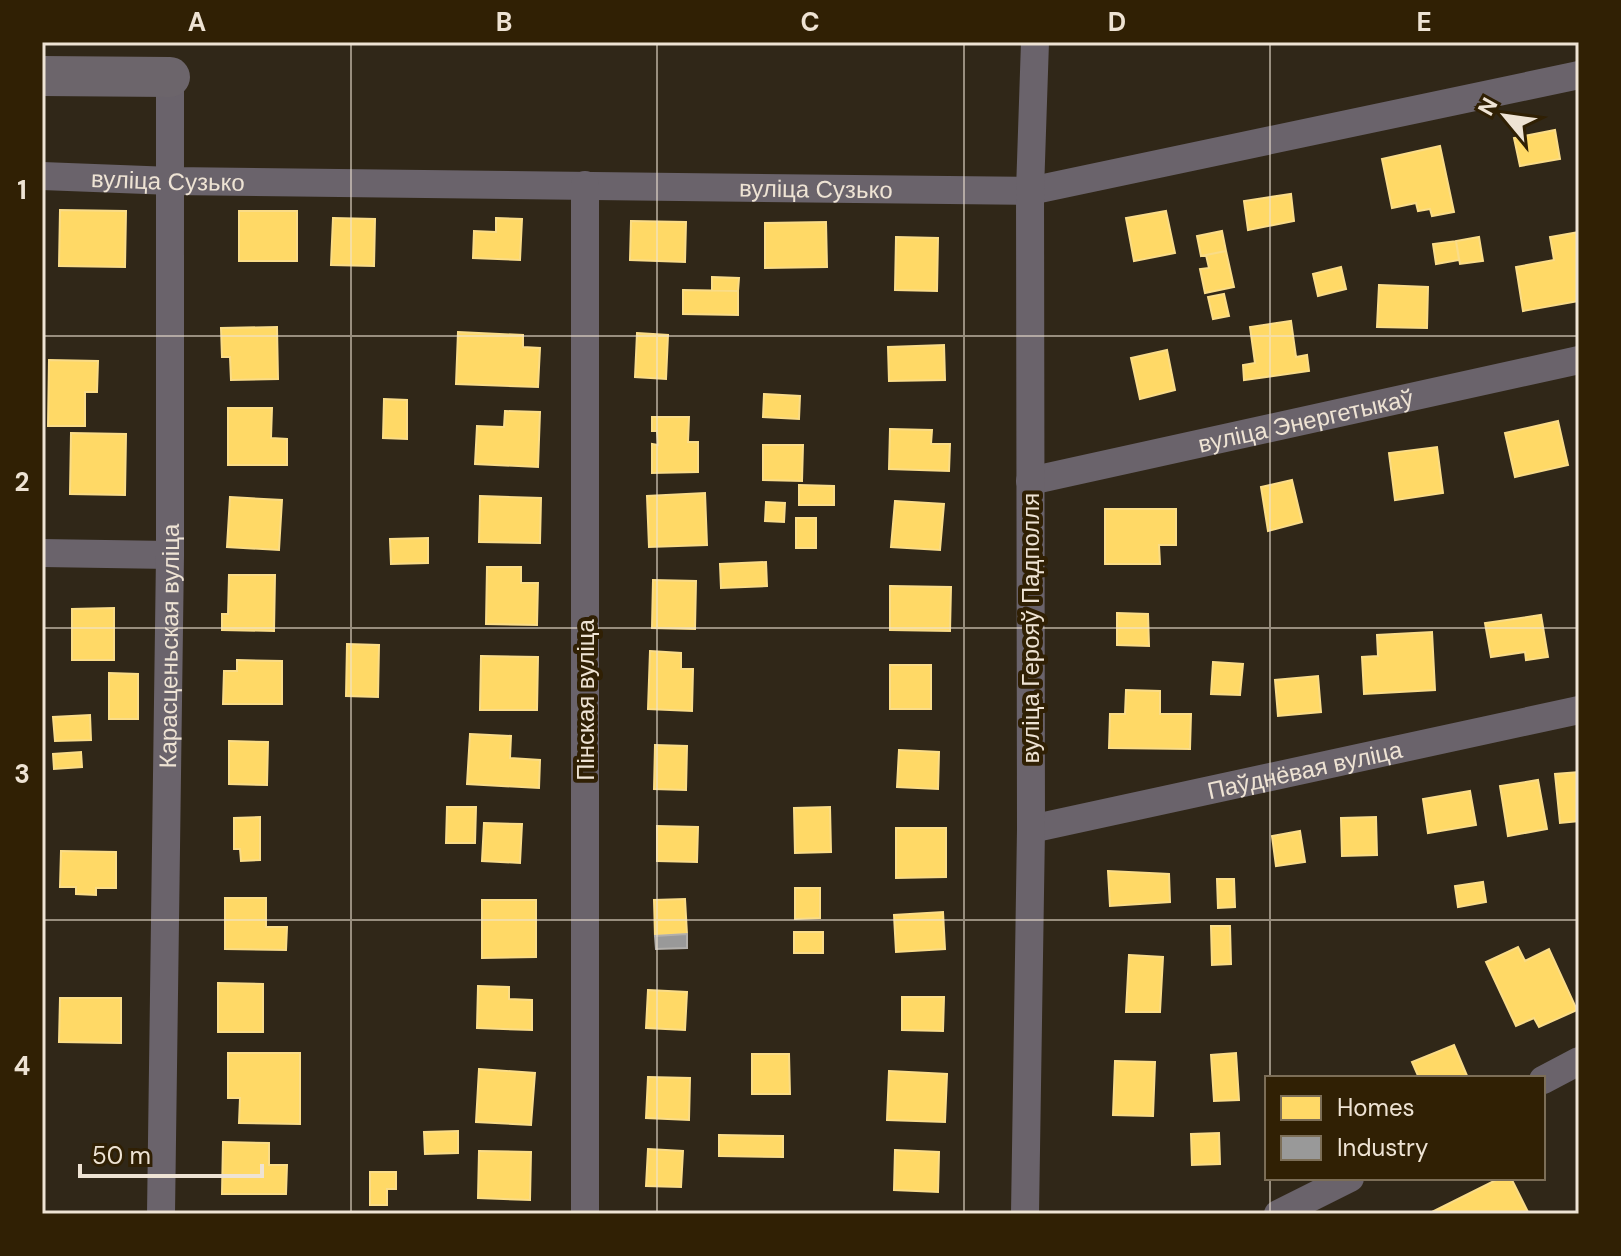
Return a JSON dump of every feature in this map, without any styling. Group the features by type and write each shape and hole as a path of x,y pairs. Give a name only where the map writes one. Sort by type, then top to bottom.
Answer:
{"street":[{"name":"вуліца Герояў Падполля","path":"1025,1214 1031,829 1030,191 1035,42"},
{"name":"вуліца Сузько","path":"42,176 172,181 1030,191 1579,75"},
{"path":"42,76 170,77"},
{"name":"Карасценьская вуліца","path":"161,1214 170,555 170,77"},
{"name":"Пінская вуліца","path":"585,185 585,1214"},
{"name":"вуліца Энергетыкаў","path":"1030,481 1579,360"},
{"path":"42,553 170,555"},
{"name":"Паўднёвая вуліца","path":"1031,829 1579,710"},
{"path":"1545,1079 1579,1061"},
{"path":"1278,1214 1346,1180"}],"building: Homes":[{"path":"1555,130 1560,159 1520,166 1514,138"},
{"path":"1440,146 1454,212 1432,216 1430,209 1418,211 1416,203 1392,208 1382,159"},
{"path":"1291,194 1294,221 1248,230 1244,201"},
{"path":"60,210 126,211 125,267 59,266"},
{"path":"239,211 297,211 297,261 239,261"},
{"path":"1166,211 1175,253 1134,261 1126,218"},
{"path":"333,218 375,219 374,266 331,265"},
{"path":"496,218 522,219 520,260 473,258 474,231 496,232"},
{"path":"631,221 686,222 685,262 630,260"},
{"path":"826,222 827,267 765,268 765,223"},
{"path":"1222,231 1226,251 1201,256 1197,236"},
{"path":"1579,232 1579,301 1523,311 1516,267 1554,260 1550,237"},
{"path":"896,237 938,238 937,291 895,290"},
{"path":"1479,237 1483,261 1460,264 1456,241"},
{"path":"1456,241 1459,260 1436,264 1433,244"},
{"path":"1226,251 1234,287 1205,293 1200,269 1209,268 1206,255"},
{"path":"1341,267 1346,289 1318,296 1313,274"},
{"path":"712,277 739,278 738,291 712,291"},
{"path":"1379,285 1428,287 1427,328 1377,327"},
{"path":"683,290 738,291 738,315 683,314"},
{"path":"1224,294 1229,316 1213,319 1208,297"},
{"path":"1291,321 1296,357 1307,355 1309,371 1244,380 1243,365 1255,363 1250,327"},
{"path":"277,327 278,379 231,380 230,357 222,357 221,328"},
{"path":"458,332 523,335 523,347 540,348 538,387 456,384"},
{"path":"637,333 668,335 666,379 635,377"},
{"path":"944,345 945,380 889,381 888,347"},
{"path":"1167,350 1175,390 1140,399 1131,358"},
{"path":"49,360 98,361 97,392 85,392 85,426 48,426"},
{"path":"764,394 800,396 799,419 763,417"},
{"path":"384,399 407,400 407,439 383,438"},
{"path":"228,408 272,408 271,438 287,439 287,465 228,465"},
{"path":"505,411 540,412 538,467 475,464 477,426 504,427"},
{"path":"652,417 689,417 688,442 698,442 698,472 652,473 652,444 658,445 657,431 652,431"},
{"path":"1558,421 1568,465 1515,477 1505,433"},
{"path":"890,429 932,430 931,444 950,444 949,471 889,469"},
{"path":"71,433 126,434 125,495 70,494"},
{"path":"763,445 803,445 802,481 763,480"},
{"path":"1437,447 1443,493 1395,500 1389,453"},
{"path":"1292,480 1302,522 1268,531 1261,487"},
{"path":"799,485 834,486 834,505 799,505"},
{"path":"705,493 707,545 649,547 647,496"},
{"path":"480,496 541,498 540,543 479,542"},
{"path":"230,497 282,500 279,550 227,547"},
{"path":"895,501 944,504 940,550 891,547"},
{"path":"766,502 785,503 784,522 765,521"},
{"path":"1105,509 1176,509 1176,545 1159,545 1160,564 1105,564"},
{"path":"796,518 816,518 816,548 796,548"},
{"path":"428,538 428,563 391,564 390,539"},
{"path":"766,562 767,586 721,588 720,564"},
{"path":"487,567 521,567 521,583 538,583 537,625 486,624"},
{"path":"229,575 275,575 274,631 222,630 222,614 228,614"},
{"path":"653,580 696,581 695,629 652,628"},
{"path":"890,586 951,587 950,631 890,630"},
{"path":"114,608 114,660 72,660 72,609"},
{"path":"1117,613 1148,614 1149,646 1117,645"},
{"path":"1541,615 1548,657 1526,660 1525,652 1491,657 1485,623"},
{"path":"1432,632 1435,690 1364,694 1362,657 1378,656 1377,635"},
{"path":"347,644 379,645 378,697 346,696"},
{"path":"650,651 681,653 681,669 693,669 692,711 648,709"},
{"path":"481,656 538,657 537,710 480,710"},
{"path":"237,660 282,661 282,704 223,704 224,671 237,671"},
{"path":"1213,662 1243,664 1240,695 1211,694"},
{"path":"890,665 931,665 931,709 890,709"},
{"path":"109,673 138,674 138,719 109,719"},
{"path":"1318,676 1321,712 1278,716 1275,680"},
{"path":"1126,690 1160,691 1160,714 1191,714 1190,749 1109,748 1110,714 1125,714"},
{"path":"90,715 91,740 55,741 53,717"},
{"path":"470,734 511,736 510,758 540,760 539,788 467,784"},
{"path":"229,741 268,742 267,785 229,784"},
{"path":"655,745 687,746 686,790 654,789"},
{"path":"899,750 939,752 938,789 897,787"},
{"path":"81,752 82,767 54,769 53,754"},
{"path":"1579,772 1579,821 1560,823 1555,774"},
{"path":"1538,780 1547,829 1508,836 1500,786"},
{"path":"1470,791 1476,825 1428,833 1423,799"},
{"path":"447,807 476,807 475,843 446,843"},
{"path":"830,807 831,852 795,853 794,808"},
{"path":"260,817 260,860 241,861 240,849 234,849 234,818"},
{"path":"1376,817 1377,855 1342,856 1341,818"},
{"path":"484,823 522,824 520,863 482,861"},
{"path":"657,826 698,827 697,862 657,861"},
{"path":"896,828 946,828 946,877 896,878"},
{"path":"1300,831 1305,862 1276,866 1272,836"},
{"path":"61,851 116,852 116,888 96,888 96,895 76,894 76,887 60,887"},
{"path":"1108,871 1169,874 1170,902 1110,906"},
{"path":"1217,879 1234,879 1235,907 1218,908"},
{"path":"1483,882 1486,902 1458,907 1455,886"},
{"path":"795,888 820,888 820,918 795,919"},
{"path":"225,898 266,898 266,927 287,927 286,950 225,949"},
{"path":"685,899 687,934 655,936 654,900"},
{"path":"482,900 536,900 536,957 482,958"},
{"path":"943,912 945,949 896,952 894,915"},
{"path":"1211,926 1230,926 1231,964 1212,965"},
{"path":"794,932 823,932 823,953 794,953"},
{"path":"1518,947 1525,961 1549,949 1577,1010 1539,1027 1534,1018 1516,1026 1486,962"},
{"path":"1129,955 1163,957 1160,1012 1126,1012"},
{"path":"218,983 263,984 263,1032 218,1032"},
{"path":"478,986 509,987 509,999 532,1000 532,1030 477,1028"},
{"path":"648,990 687,992 685,1030 646,1028"},
{"path":"902,997 944,997 943,1031 902,1030"},
{"path":"60,998 121,998 121,1043 59,1042"},
{"path":"1454,1045 1467,1076 1418,1076 1412,1062"},
{"path":"228,1053 300,1053 300,1124 239,1123 240,1098 228,1098"},
{"path":"1236,1053 1239,1100 1214,1101 1211,1055"},
{"path":"752,1054 789,1054 790,1094 752,1094"},
{"path":"1115,1061 1155,1062 1153,1116 1113,1115"},
{"path":"479,1069 535,1073 531,1125 476,1122"},
{"path":"889,1071 947,1074 945,1122 887,1120"},
{"path":"648,1077 690,1078 689,1120 646,1118"},
{"path":"458,1131 458,1153 425,1154 424,1132"},
{"path":"1219,1133 1220,1164 1192,1165 1191,1134"},
{"path":"719,1135 783,1136 783,1157 719,1156"},
{"path":"223,1142 269,1143 269,1165 287,1165 286,1194 222,1194"},
{"path":"648,1149 683,1151 681,1187 646,1186"},
{"path":"895,1150 939,1152 938,1192 894,1190"},
{"path":"479,1151 531,1152 530,1200 478,1198"},
{"path":"370,1172 396,1172 396,1189 387,1189 387,1205 370,1205"},
{"path":"1496,1180 1512,1180 1529,1214 1428,1214"}],"building: Industry":[{"path":"687,934 687,948 656,949 655,936"}]}
